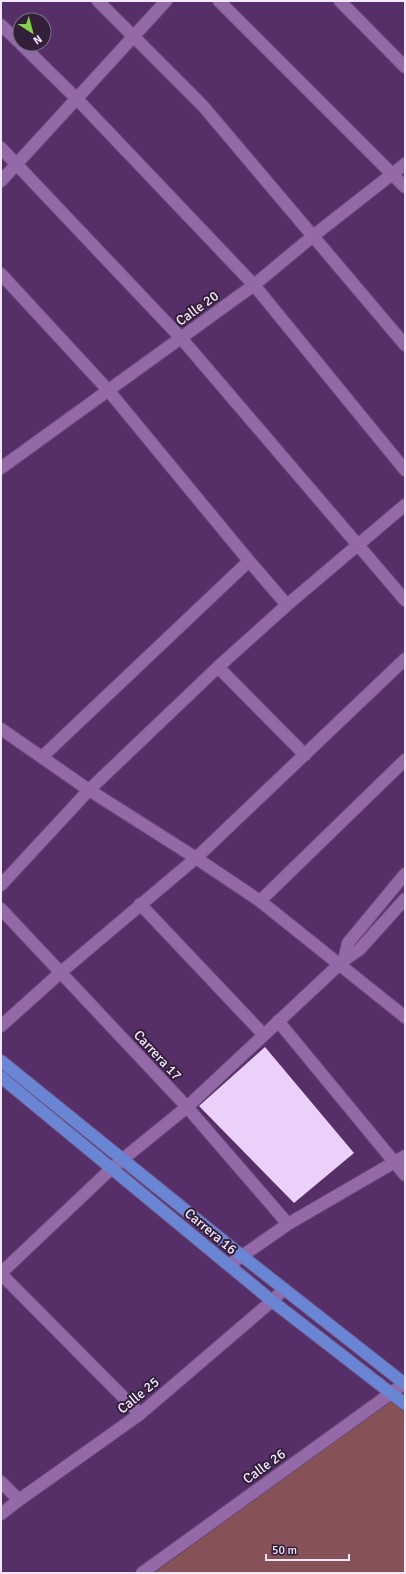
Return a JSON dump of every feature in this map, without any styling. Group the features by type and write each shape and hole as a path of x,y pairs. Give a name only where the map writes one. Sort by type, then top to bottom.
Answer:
{"main road":[{"name":"Carrera 16","path":"1,1061 229,1265 272,1301 405,1404"},
{"name":"Carrera 16","path":"1,1077 242,1256 405,1383"}],"street":[{"path":"98,1 203,106 405,345"},
{"path":"1,181 166,1"},
{"path":"218,1 405,186"},
{"path":"340,1 405,66"},
{"path":"1,25 12,36"},
{"path":"28,52 77,99 254,284 405,470"},
{"path":"1,148 181,338 405,600"},
{"name":"Calle 20","path":"2,466 254,284 405,164"},
{"path":"1,274 108,390 287,605"},
{"path":"1,885 89,790 218,667 287,605 405,505"},
{"path":"42,757 249,561"},
{"path":"1,1026 140,904 196,858 405,659"},
{"path":"218,667 305,755"},
{"path":"1,729 89,790 196,858 260,901 342,962 405,1017"},
{"path":"260,901 405,760"},
{"path":"342,962 348,942 405,874"},
{"path":"140,1414 1,1273 117,1164 187,1108 263,1034 342,962 360,949 405,899"},
{"path":"140,904 263,1034"},
{"name":"Carrera 17","path":"1,909 187,1108 288,1224"},
{"path":"278,1021 405,1175"},
{"path":"229,1265 288,1224 405,1156"},
{"name":"Calle 25","path":"1,1514 140,1414 284,1289"},
{"name":"Calle 26","path":"142,1573 405,1383"},
{"path":"1,1482 19,1500"}],"shaded area":[{"path":"391,1400 405,1411 405,1573 154,1573"}],"building":[{"path":"265,1047 354,1153 294,1203 199,1106"}]}
